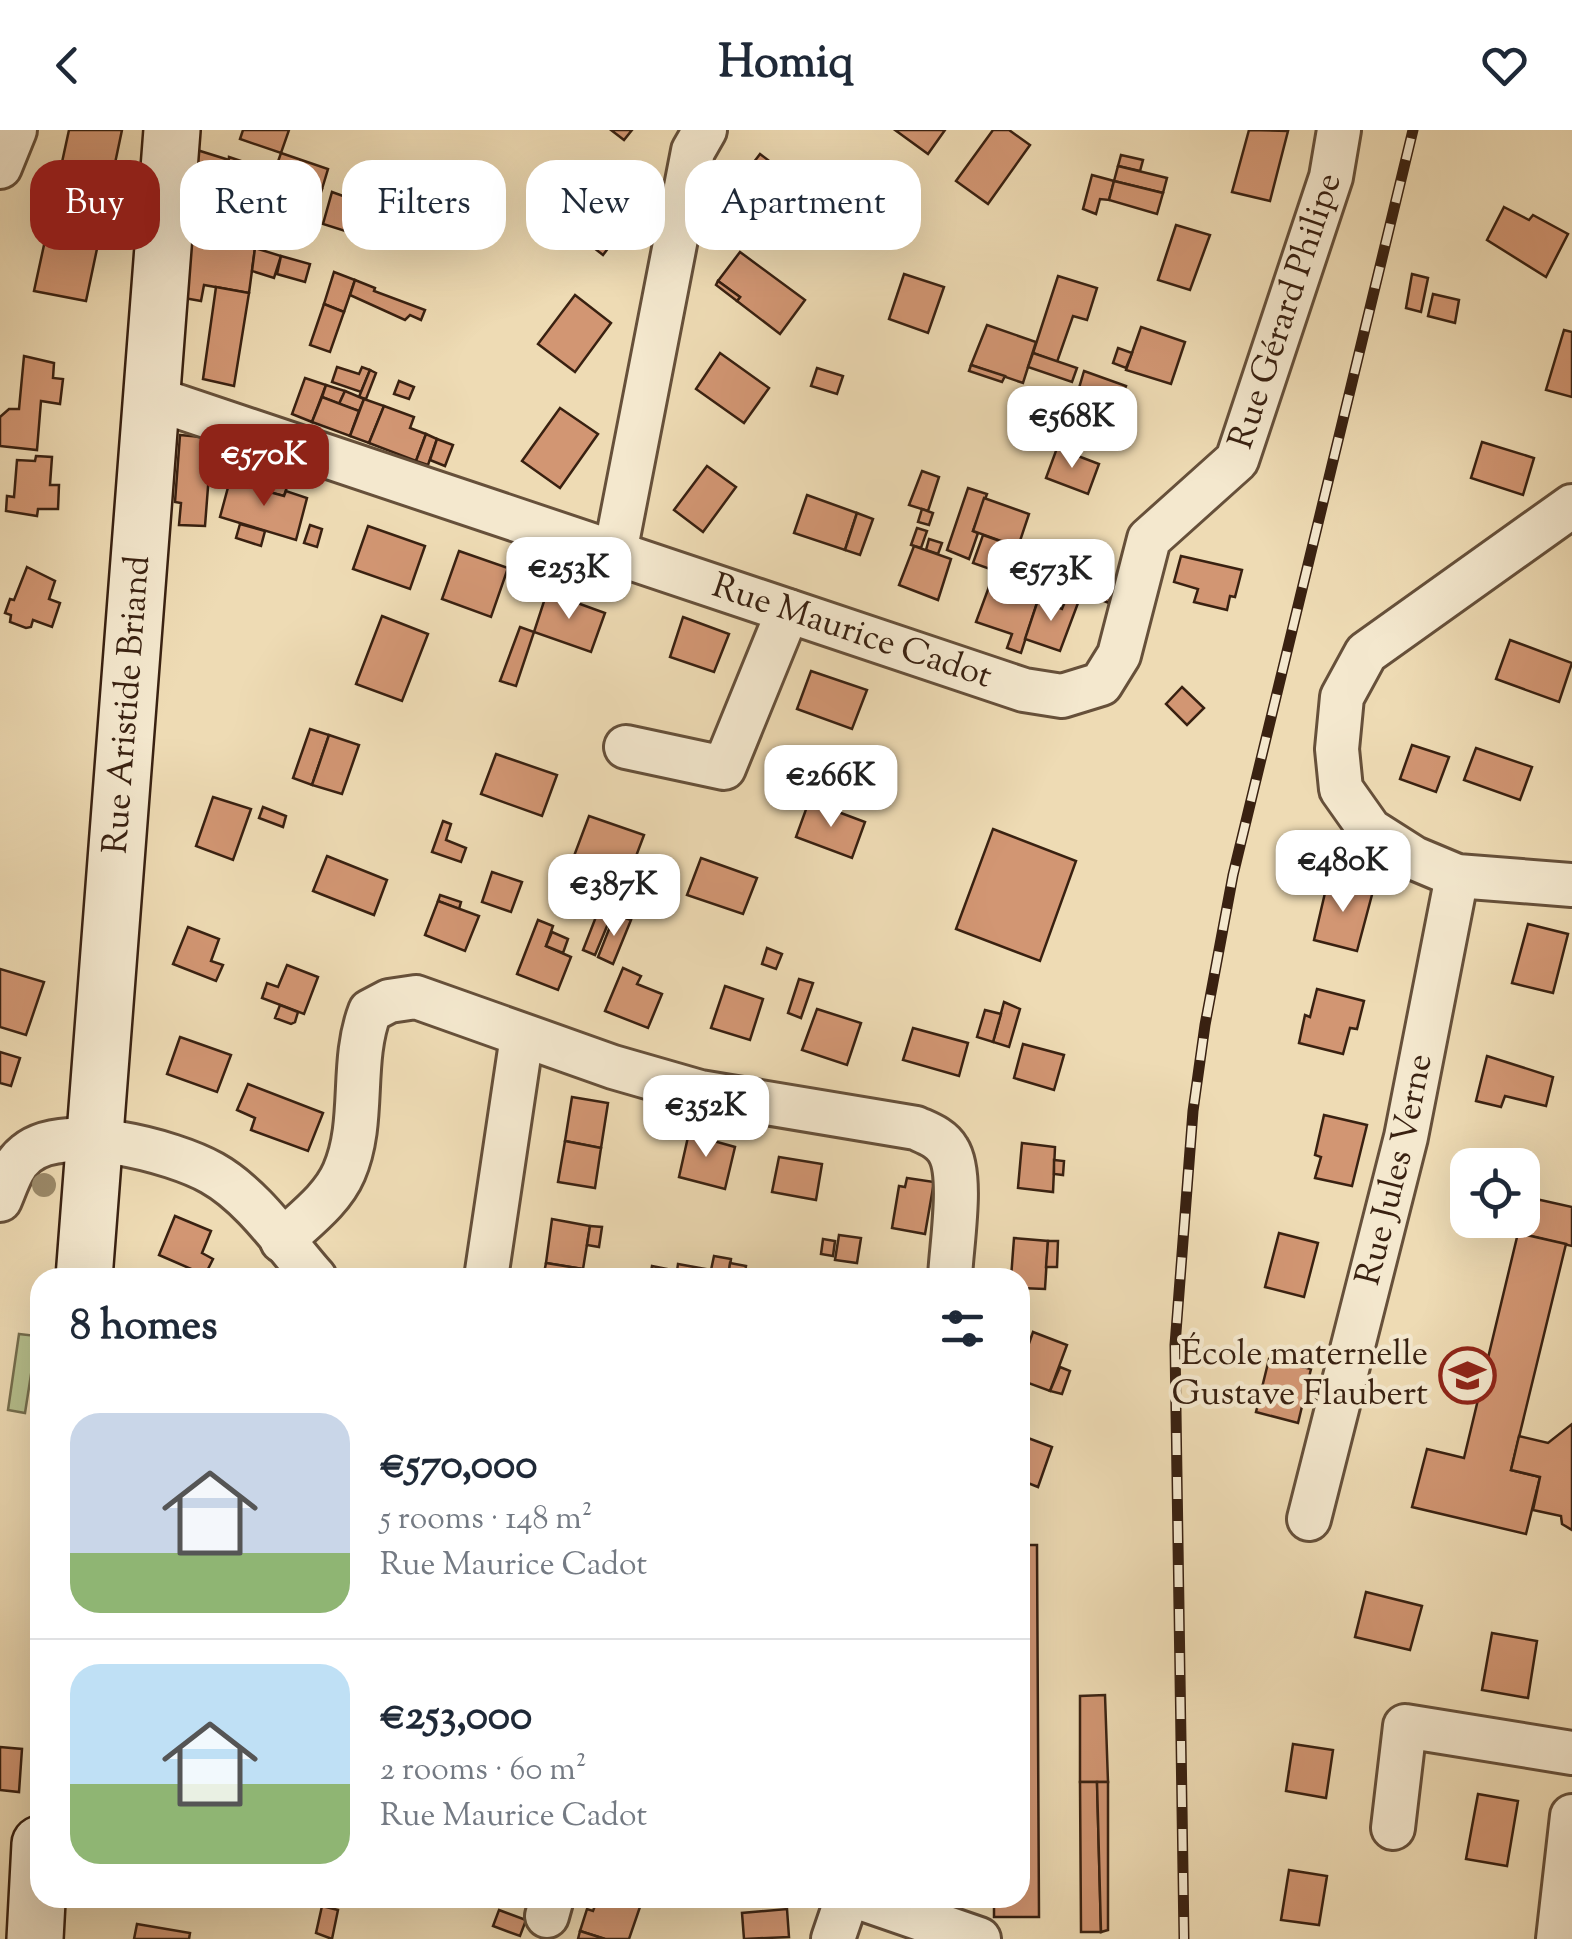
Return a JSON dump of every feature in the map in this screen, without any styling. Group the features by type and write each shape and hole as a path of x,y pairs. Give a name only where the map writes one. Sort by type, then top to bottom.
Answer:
{"main road":[{"name":"Rue Aristide Briand","path":"85,1268 172,130"},
{"path":"35,1939 37,1908"}],"street":[{"path":"0,167 15,130"},
{"path":"615,553 693,151 705,130"},
{"name":"Rue Gérard Philipe","path":"1102,684 1119,655 1148,539 1238,460 1331,177 1339,130"},
{"name":"Rue Maurice Cadot","path":"150,397 1024,690 1062,696 1102,684"},
{"path":"1572,506 1366,654 1342,697 1337,749 1342,789 1370,830 1414,858 1457,876 1572,885"},
{"path":"626,747 724,768 788,611"},
{"name":"Rue Jules Verne","path":"1309,1519 1406,1137 1457,876"},
{"path":"282,1240 328,1197 344,1174 353,1142 360,1038 370,1012 389,1001 416,997 613,1068 700,1092 916,1128 939,1138 951,1154 955,1176 950,1268"},
{"path":"487,1268 522,1036"},
{"path":"0,1200 13,1168 24,1154 40,1145 55,1141 97,1142 163,1152 213,1174 251,1206 306,1268"},
{"path":"1394,1828 1405,1726 1572,1753"},
{"path":"1558,1939 1572,1816"},
{"path":"832,1939 843,1908"},
{"path":"889,1908 978,1939"}],"green space":[{"path":"19,1334 30,1335 25,1413 8,1410"}],"building":[{"path":"69,130 122,130 116,160 62,160"},
{"path":"243,130 289,130 281,153 240,139"},
{"path":"611,130 632,130 624,140"},
{"path":"895,130 945,130 928,154"},
{"path":"993,130 1009,130 1030,145 988,204 956,181"},
{"path":"1249,130 1288,131 1270,201 1232,192"},
{"path":"197,150 229,160 196,160"},
{"path":"281,153 302,160 279,160"},
{"path":"1121,155 1143,160 1140,171 1118,166"},
{"path":"1118,166 1167,178 1163,193 1114,181"},
{"path":"322,167 328,169 322,189"},
{"path":"1092,175 1114,181 1109,200 1100,199 1096,214 1083,209"},
{"path":"1114,181 1163,193 1157,214 1109,200"},
{"path":"332,192 342,196 342,230 323,224"},
{"path":"1504,207 1529,220 1533,215 1568,234 1546,277 1487,240"},
{"path":"1176,225 1210,235 1190,290 1158,280"},
{"path":"43,250 97,250 86,301 34,291"},
{"path":"189,250 255,250 249,293 204,285 201,301 184,298"},
{"path":"255,250 281,256 274,278 252,271"},
{"path":"740,252 805,300 780,334 718,281"},
{"path":"281,256 310,264 305,282 277,274"},
{"path":"334,272 355,280 344,312 324,304"},
{"path":"904,274 944,287 928,333 889,319"},
{"path":"1412,274 1428,278 1421,312 1406,308"},
{"path":"1058,276 1097,288 1087,320 1073,316 1057,362 1033,353"},
{"path":"355,280 425,310 421,320 410,315 405,320 350,295"},
{"path":"718,281 740,297 737,301 716,285"},
{"path":"216,287 249,293 234,386 203,379"},
{"path":"1433,294 1459,300 1455,323 1428,316"},
{"path":"575,295 611,323 575,372 538,344"},
{"path":"324,304 344,312 330,352 310,345"},
{"path":"987,325 1036,342 1023,383 971,365"},
{"path":"1141,327 1185,342 1171,384 1126,370"},
{"path":"1564,330 1572,332 1572,397 1546,390"},
{"path":"1118,348 1132,353 1126,368 1113,363"},
{"path":"720,353 769,388 744,423 696,389"},
{"path":"1033,353 1077,368 1072,382 1028,367"},
{"path":"24,356 54,363 53,378 63,379 60,404 41,401 37,450 0,446 0,417 9,409 19,409"},
{"path":"971,365 1005,376 1002,382 969,371"},
{"path":"337,367 359,374 362,367 370,370 361,392 332,382"},
{"path":"817,368 843,376 837,394 811,386"},
{"path":"370,370 376,373 366,399 359,397"},
{"path":"1084,371 1126,386 1120,402 1079,388"},
{"path":"305,378 326,385 312,422 292,414"},
{"path":"399,381 414,387 409,399 394,394"},
{"path":"326,385 345,391 339,404 322,397"},
{"path":"345,391 364,399 359,411 339,404"},
{"path":"322,397 359,411 350,436 312,422"},
{"path":"364,399 384,406 369,443 350,436"},
{"path":"384,406 414,417 410,428 426,434 416,461 369,443"},
{"path":"560,408 598,434 560,488 522,461"},
{"path":"426,434 437,439 428,465 416,461"},
{"path":"180,435 212,438 239,447 235,464 210,461 205,526 179,525 181,503 175,502"},
{"path":"437,439 453,445 445,466 430,460"},
{"path":"1482,442 1534,458 1523,495 1471,478"},
{"path":"1057,448 1099,464 1088,494 1046,478"},
{"path":"36,456 52,457 50,485 59,485 58,509 38,509 37,516 6,511 7,496 14,497 17,460 35,461"},
{"path":"707,466 736,487 703,532 674,510"},
{"path":"922,471 939,477 928,511 909,505"},
{"path":"273,479 288,484 284,496 269,492"},
{"path":"230,480 248,485 249,480 271,487 269,492 284,496 286,491 307,498 296,540 220,517"},
{"path":"968,488 987,494 973,531 978,533 969,559 947,550"},
{"path":"807,495 857,513 845,550 794,533"},
{"path":"984,498 1029,514 1018,547 973,531"},
{"path":"922,509 933,513 929,525 918,522"},
{"path":"857,513 873,519 860,555 845,550"},
{"path":"240,524 265,531 261,546 236,538"},
{"path":"310,525 322,529 317,547 304,543"},
{"path":"368,526 425,546 410,589 353,569"},
{"path":"917,528 927,531 921,548 911,545"},
{"path":"983,535 1000,541 990,569 973,563"},
{"path":"929,539 942,543 938,554 926,550"},
{"path":"914,546 951,559 938,600 899,585"},
{"path":"459,551 508,568 491,617 442,599"},
{"path":"1033,553 1048,558 1043,576 1026,570"},
{"path":"1181,556 1242,570 1227,610 1194,602 1198,589 1174,582"},
{"path":"1048,561 1114,585 1109,603 1043,576"},
{"path":"27,567 55,581 49,599 60,603 52,627 33,620 31,627 26,628 10,622 11,615 5,613"},
{"path":"990,584 1038,600 1021,653 1007,648 1012,634 976,622"},
{"path":"547,592 605,613 591,652 534,632"},
{"path":"1066,599 1078,603 1060,651 1025,639 1038,600 1062,609"},
{"path":"382,616 428,634 402,701 356,684"},
{"path":"683,617 729,634 714,672 670,657"},
{"path":"520,627 534,632 516,686 500,681"},
{"path":"1510,640 1572,663 1559,702 1496,679"},
{"path":"811,671 867,690 852,729 797,709"},
{"path":"1182,687 1204,708 1187,725 1166,704"},
{"path":"310,729 329,735 312,785 293,778"},
{"path":"329,735 359,745 342,794 312,785"},
{"path":"1412,745 1449,757 1436,792 1400,779"},
{"path":"1476,748 1532,767 1520,800 1464,780"},
{"path":"496,754 557,775 542,816 481,794"},
{"path":"213,797 251,809 233,860 196,846"},
{"path":"809,801 865,822 852,858 796,837"},
{"path":"263,807 286,816 283,827 259,818"},
{"path":"589,816 644,835 629,875 574,856"},
{"path":"443,821 451,824 446,840 466,848 461,862 432,852"},
{"path":"993,829 1076,861 1040,961 956,929"},
{"path":"327,856 387,880 374,915 313,891"},
{"path":"701,858 757,878 743,914 687,895"},
{"path":"492,872 522,882 511,912 482,902"},
{"path":"1328,880 1373,891 1357,951 1314,940"},
{"path":"440,895 461,902 459,909 438,901"},
{"path":"438,901 479,916 465,951 425,935"},
{"path":"599,909 612,914 595,955 583,950"},
{"path":"615,914 631,920 613,964 598,957"},
{"path":"538,920 553,926 546,946 571,957 558,990 517,974"},
{"path":"1528,924 1568,934 1553,993 1512,983"},
{"path":"188,927 219,939 211,961 223,965 216,981 173,964"},
{"path":"552,932 568,939 563,953 546,946"},
{"path":"767,948 782,954 776,969 762,964"},
{"path":"287,965 318,977 304,1014 262,998 267,983 278,987"},
{"path":"623,968 641,976 637,984 662,994 648,1028 605,1011"},
{"path":"0,969 44,982 26,1035 0,1027"},
{"path":"799,979 813,983 801,1018 788,1013"},
{"path":"725,986 763,999 750,1040 711,1028"},
{"path":"1317,989 1364,1001 1357,1029 1350,1028 1343,1054 1299,1043 1305,1015 1310,1017"},
{"path":"1004,1002 1020,1009 1009,1047 993,1042"},
{"path":"280,1005 298,1012 295,1022 275,1018"},
{"path":"817,1009 861,1023 847,1065 802,1050"},
{"path":"985,1010 1001,1014 993,1042 977,1037"},
{"path":"913,1028 968,1043 959,1076 903,1060"},
{"path":"180,1037 231,1055 217,1092 167,1074"},
{"path":"1023,1044 1064,1055 1054,1090 1014,1078"},
{"path":"0,1052 20,1058 11,1086 0,1083"},
{"path":"1487,1056 1553,1077 1546,1106 1505,1096 1501,1107 1476,1101"},
{"path":"248,1084 323,1113 308,1151 251,1130 255,1118 237,1110"},
{"path":"572,1097 608,1103 601,1148 565,1141"},
{"path":"1324,1115 1367,1125 1352,1186 1315,1178 1321,1157 1315,1155"},
{"path":"690,1128 713,1133 710,1140 735,1147 725,1189 679,1177"},
{"path":"565,1141 601,1148 595,1188 558,1182"},
{"path":"1022,1143 1055,1147 1053,1192 1018,1188"},
{"path":"779,1157 822,1164 816,1200 772,1192"},
{"path":"1054,1160 1064,1161 1063,1175 1054,1174"},
{"path":"907,1178 934,1182 925,1234 892,1228 899,1186 905,1187"},
{"path":"1540,1200 1572,1207 1572,1246 1539,1238"},
{"path":"175,1216 211,1231 202,1253 213,1259 208,1268 189,1268 159,1255"},
{"path":"552,1219 590,1226 583,1268 546,1263"},
{"path":"590,1226 602,1227 599,1247 587,1245"},
{"path":"1279,1233 1318,1243 1304,1297 1265,1287"},
{"path":"839,1235 861,1238 857,1263 835,1260"},
{"path":"1014,1238 1048,1241 1045,1289 1030,1288 1030,1268 1012,1268"},
{"path":"1517,1238 1566,1244 1511,1470 1540,1477 1526,1534 1412,1507 1427,1449 1464,1458"},
{"path":"823,1239 835,1241 833,1256 821,1254"},
{"path":"1048,1241 1058,1241 1057,1267 1046,1267"},
{"path":"714,1256 731,1259 730,1268 711,1268"},
{"path":"546,1263 577,1268 545,1268"},
{"path":"1033,1332 1067,1345 1050,1391 1030,1384"},
{"path":"1269,1359 1311,1369 1298,1423 1256,1412"},
{"path":"1060,1367 1070,1371 1062,1394 1050,1391"},
{"path":"1572,1424 1572,1530 1562,1524 1561,1516 1533,1510 1540,1477 1511,1470 1519,1436 1548,1443"},
{"path":"1030,1439 1052,1447 1038,1487 1030,1484"},
{"path":"1030,1545 1037,1545 1039,1917 994,1917 994,1908 1030,1908"},
{"path":"1366,1592 1422,1606 1410,1650 1355,1637"},
{"path":"1492,1633 1537,1641 1528,1698 1482,1690"},
{"path":"1105,1695 1108,1782 1080,1782 1080,1696"},
{"path":"1293,1744 1333,1750 1326,1798 1286,1791"},
{"path":"0,1747 22,1749 19,1792 0,1790"},
{"path":"1080,1782 1097,1782 1101,1932 1081,1932"},
{"path":"1097,1782 1108,1782 1108,1930 1101,1932"},
{"path":"1478,1794 1518,1801 1507,1866 1466,1859"},
{"path":"1289,1870 1327,1876 1319,1925 1281,1920"},
{"path":"322,1908 338,1910 332,1939 316,1933"},
{"path":"640,1908 629,1939 605,1939 580,1931 587,1909"},
{"path":"787,1909 789,1937 744,1939 742,1913"},
{"path":"499,1910 526,1920 520,1936 493,1926"},
{"path":"137,1924 190,1933 189,1939 134,1939"},
{"path":"580,1931 605,1939 578,1939"}],"railway":[{"path":"1184,1939 1175,1345 1193,1111 1233,875 1413,130"}],"place":[{"name":"École maternelle Gustave Flaubert","path":"1467,1375"}]}
